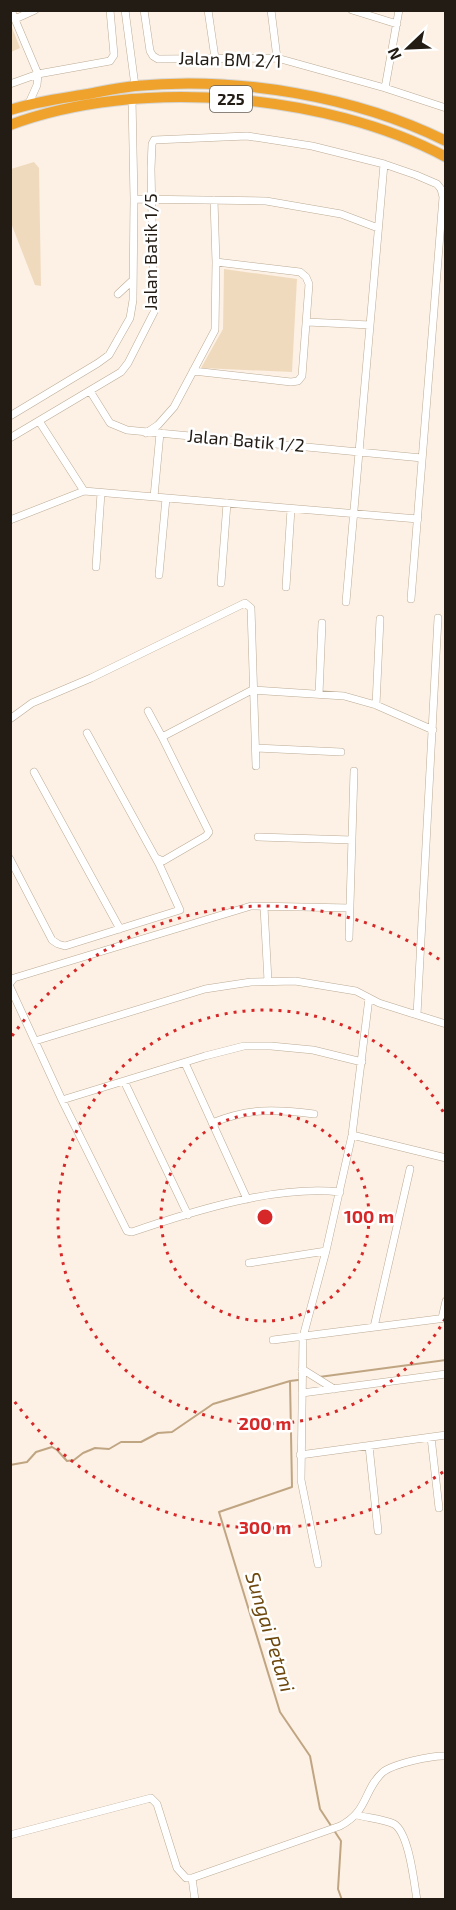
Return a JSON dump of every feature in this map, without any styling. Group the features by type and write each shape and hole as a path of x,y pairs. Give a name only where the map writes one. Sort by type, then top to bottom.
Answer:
{"highway":[{"name":"225","path":"10,110 29,104 135,86 183,84 233,87 307,96 390,117 446,141"},
{"name":"225","path":"10,125 33,117 132,98 245,100 301,108 352,120 446,157"}],"street":[{"path":"11,10 38,74 37,85 29,104"},
{"path":"15,19 35,10"},
{"path":"10,84 38,74 110,61 114,55 110,10"},
{"path":"125,10 135,86"},
{"name":"Jalan BM 2/1","path":"144,10 150,51 158,59 277,58 385,88 446,108"},
{"path":"208,10 214,58"},
{"path":"271,10 277,58"},
{"path":"352,10 397,24"},
{"path":"385,88 399,10"},
{"path":"10,416 109,355 130,318 133,300 134,200 132,98"},
{"name":"Jalan Batik 1/5","path":"10,438 121,372 154,312 151,200 154,140 247,136 312,146 384,164"},
{"path":"346,602 384,164 437,184 443,197 441,281 422,458 411,599"},
{"path":"134,200 266,201 341,214 378,228"},
{"path":"146,433 166,417 215,330 214,200"},
{"path":"193,371 291,382 298,381 302,376 308,322 309,284 306,277 300,272 216,262"},
{"path":"118,294 133,280"},
{"path":"308,322 370,325"},
{"name":"Jalan Batik 1/2","path":"90,391 110,423 127,430 359,450 422,458"},
{"path":"39,421 84,491"},
{"path":"154,497 160,433"},
{"path":"10,520 84,491 418,519"},
{"path":"96,567 101,493"},
{"path":"159,575 166,498"},
{"path":"221,583 227,503"},
{"path":"286,587 291,509"},
{"path":"10,719 32,702 91,678 245,603 251,608 256,766"},
{"path":"417,1015 438,618"},
{"path":"375,705 380,620"},
{"path":"319,694 322,623"},
{"path":"162,737 252,690 344,696 375,705 433,730"},
{"path":"148,711 209,832 163,861 156,858"},
{"path":"10,859 52,940 58,944 65,946 180,910 156,858 87,733"},
{"path":"256,748 341,752"},
{"path":"349,938 354,771"},
{"path":"34,772 120,929"},
{"path":"258,837 352,840"},
{"path":"340,1192 309,1190 247,1200 132,1232 128,1231 62,1100 10,985 14,978 252,906 350,908"},
{"path":"264,907 268,981"},
{"path":"35,1041 205,988 268,981 301,982 356,991 379,1003 446,1024"},
{"path":"318,1564 302,1492 300,1455 303,1337 326,1251 352,1135 369,998"},
{"path":"62,1100 244,1046 313,1050 362,1062"},
{"path":"185,1063 247,1200"},
{"path":"124,1081 188,1215"},
{"path":"212,1123 255,1110 314,1114"},
{"path":"352,1135 446,1158"},
{"path":"374,1327 410,1169"},
{"path":"249,1263 326,1251"},
{"path":"273,1340 444,1318 446,1302"},
{"path":"302,1369 334,1389"},
{"path":"302,1393 446,1374"},
{"path":"300,1455 446,1436"},
{"path":"431,1437 439,1508"},
{"path":"369,1446 378,1531"},
{"path":"10,1835 151,1798 157,1804 177,1868 186,1878 192,1878 340,1826 357,1815 383,1772 427,1756 446,1756"},
{"path":"357,1815 390,1823 399,1829 405,1840 417,1899"},
{"path":"192,1878 195,1899"}],"shaded area":[{"path":"11,25 20,48 10,52"},
{"path":"34,162 39,168 41,286 35,285 11,223 11,169"},
{"path":"224,269 297,279 292,372 201,368 223,329"}],"waterway":[{"name":"Sungai Petani","path":"319,1377 446,1360"},
{"name":"Sungai Petani","path":"298,1380 290,1381 292,1487 219,1512 280,1712 310,1756 320,1809 341,1841 338,1889 342,1900"},
{"path":"10,1465 27,1462 36,1452 52,1447 67,1461 74,1460 95,1448 109,1449 121,1442 141,1442 158,1433 172,1432 213,1404 290,1381"}]}
